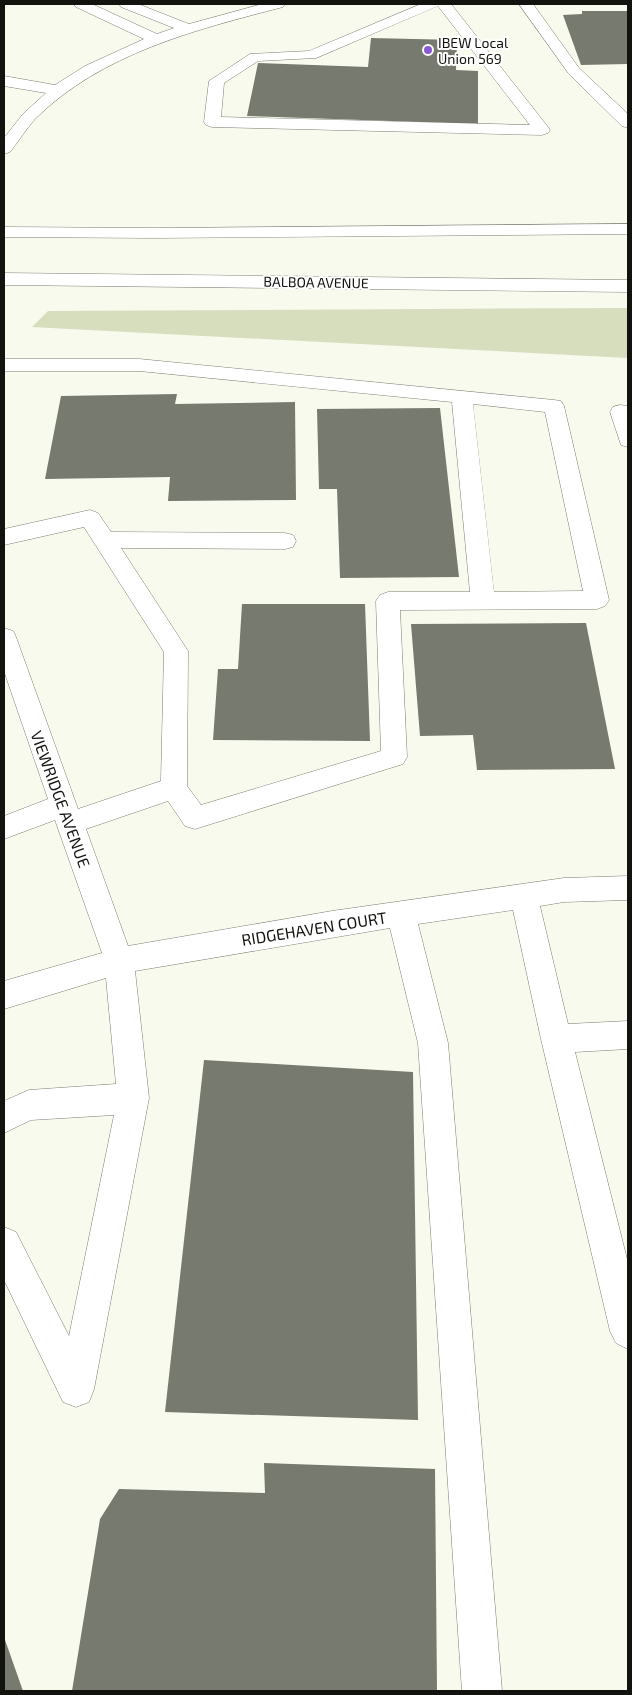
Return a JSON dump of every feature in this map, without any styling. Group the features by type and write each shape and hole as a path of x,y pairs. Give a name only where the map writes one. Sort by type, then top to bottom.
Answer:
{"main road":[{"path":"81,4 156,39"},
{"path":"126,4 186,28"},
{"path":"4,149 17,128 57,90 101,64 156,39 186,28 278,4"},
{"path":"433,4 311,55 255,57 217,80 212,122 542,130 444,4"},
{"path":"526,4 574,71 628,124"},
{"path":"4,81 57,90"},
{"path":"4,232 154,233 628,229"},
{"name":"BALBOA AVENUE","path":"4,279 628,286"},
{"path":"4,365 139,366 554,406 597,600 388,601 394,757 195,818 174,788 176,650 105,540 90,518 4,537"},
{"path":"462,397 483,601"},
{"path":"628,412 620,412 628,440"},
{"path":"105,540 285,541"},
{"name":"VIEWRIDGE AVENUE","path":"4,637 118,961 133,1098 76,1389 4,1244"},
{"path":"4,828 174,788"},
{"name":"RIDGEHAVEN COURT","path":"4,995 118,961 332,924 564,890 628,888"},
{"path":"524,896 556,1038 628,1331"},
{"path":"400,914 432,1044 482,1691"},
{"path":"556,1038 628,1035"},
{"path":"4,1117 30,1105 133,1098"}],"green space":[{"path":"628,308 628,358 32,327 48,311"}],"building":[{"path":"582,11 628,11 628,64 581,65 563,15 582,14"},
{"path":"371,38 457,40 456,70 478,71 478,124 247,116 258,63 368,67"},
{"path":"177,394 175,404 295,402 296,500 168,501 170,477 45,479 61,396"},
{"path":"440,408 459,577 340,578 337,489 319,489 317,409"},
{"path":"242,604 365,604 370,741 213,740 218,669 238,669"},
{"path":"586,623 615,769 477,770 473,735 420,736 411,624"},
{"path":"204,1060 413,1072 418,1420 165,1412"},
{"path":"264,1463 435,1469 437,1691 72,1691 100,1519 119,1489 265,1493"},
{"path":"4,1637 23,1691 4,1691"}],"place":[{"name":"IBEW Local Union 569","path":"428,50"}]}
